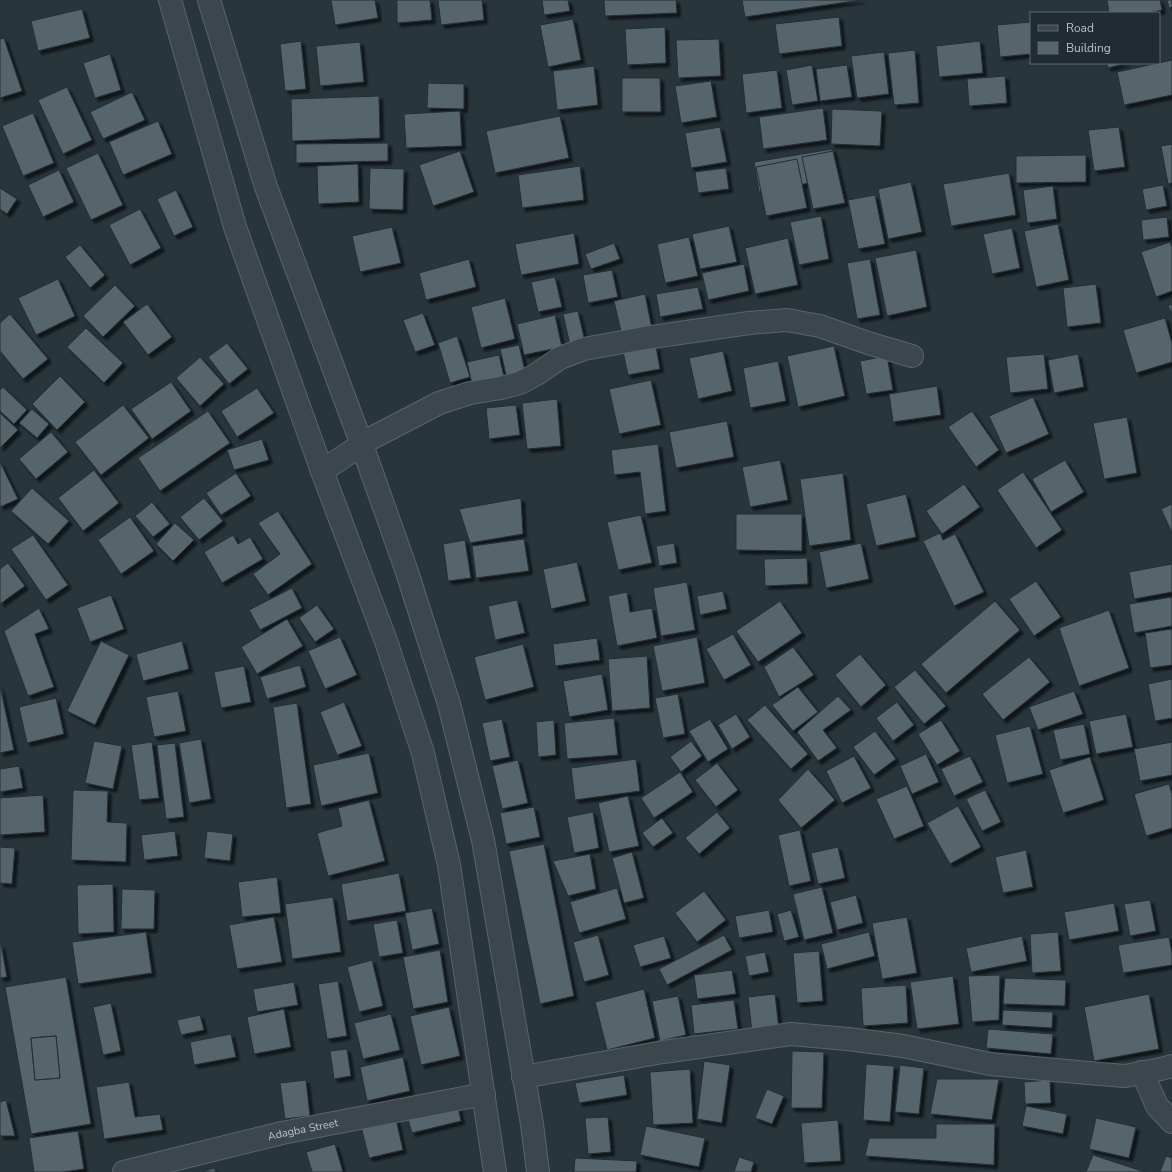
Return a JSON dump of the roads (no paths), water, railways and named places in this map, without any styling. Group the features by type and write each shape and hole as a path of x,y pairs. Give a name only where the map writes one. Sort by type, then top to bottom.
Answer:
{"street":[{"path":"170,0 235,227 322,471 386,641 423,752 449,865 495,1172"},
{"path":"210,0 266,187 362,445 406,569 449,704 483,840 532,1124 538,1172"},
{"path":"322,471 370,439 439,403 470,393 520,383 537,374 560,358 584,348 749,323 787,320 820,326 868,343 912,356"},
{"path":"524,1077 663,1052 791,1034 903,1046 990,1064 1125,1076 1172,1066"},
{"path":"1142,1072 1157,1106 1172,1122"},
{"name":"Adagba Street","path":"124,1172 282,1133 484,1094"}]}
